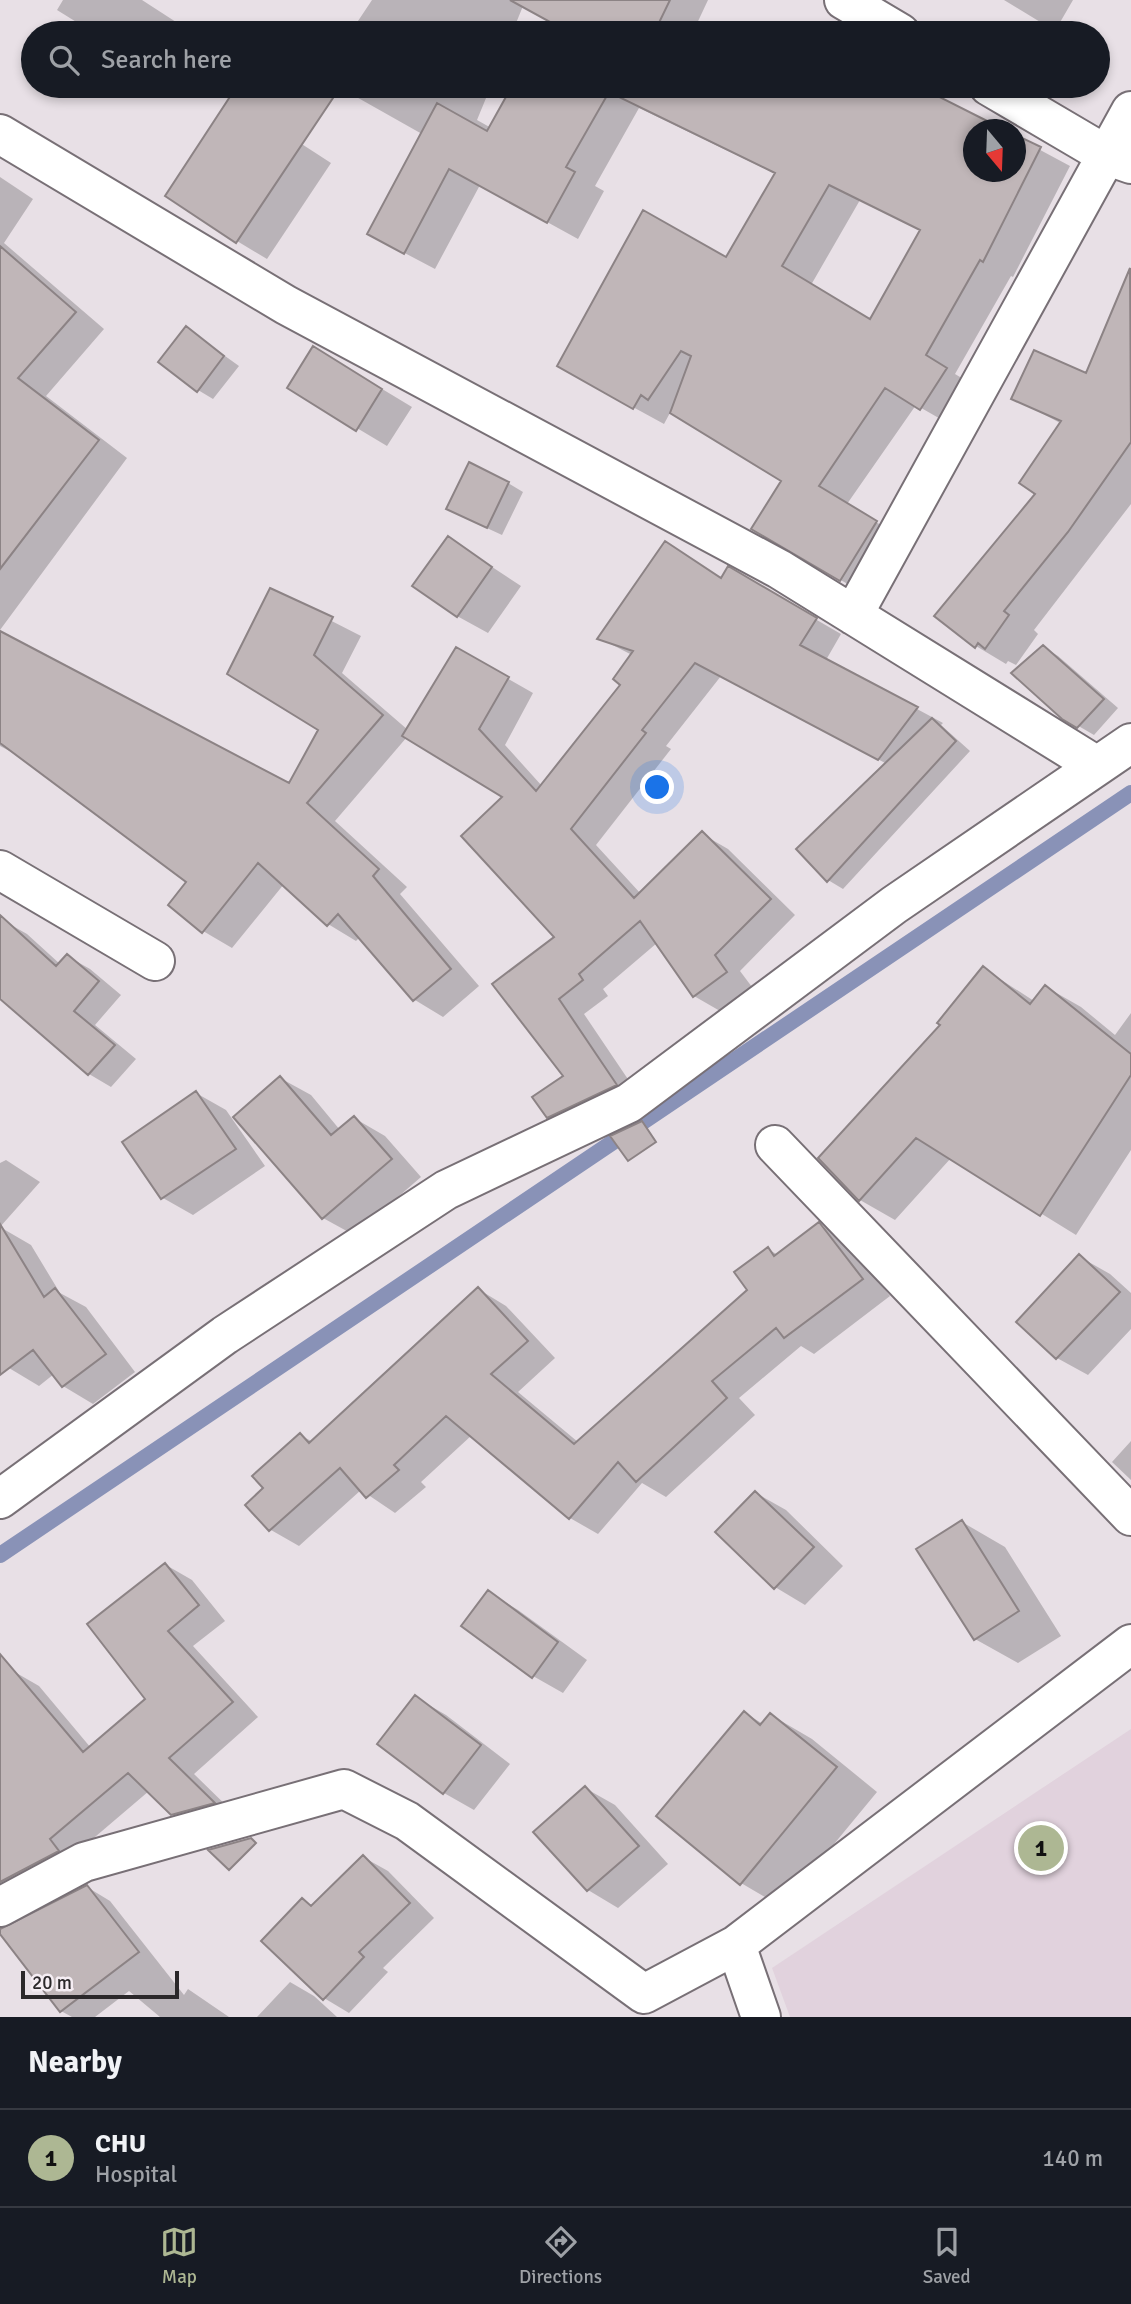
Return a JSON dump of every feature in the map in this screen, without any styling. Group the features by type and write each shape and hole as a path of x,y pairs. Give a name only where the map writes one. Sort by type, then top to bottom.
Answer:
{"street":[{"path":"844,0 880,21"},
{"path":"1010,98 1120,160"},
{"path":"853,615 1120,160 1131,111"},
{"path":"0,134 286,305 779,569 1097,766"},
{"path":"0,1499 225,1335 446,1190 629,1103 894,905 1131,743"},
{"path":"0,870 155,961"},
{"path":"775,1145 1131,1516"},
{"path":"0,1906 84,1862 344,1789 407,1821 643,1994 736,1945 1131,1644"},
{"path":"736,1945 761,2017"}],"shaded area":[{"path":"1131,1729 1131,2017 790,2017 772,1968"}],"building":[{"path":"510,0 670,0 660,21 548,21"},
{"path":"229,98 333,98 236,243 165,196"},
{"path":"505,98 606,98 566,167 575,172 547,223 449,169 404,254 367,234 437,103 487,131"},
{"path":"621,98 942,98 983,119 963,119 963,182 1023,182 983,262 980,260 926,355 947,368 920,410 885,388 819,486 877,521 840,581 751,529 781,481 670,413 691,356 681,351 648,400 641,395 633,409 557,366 643,210 726,257 775,173","holes":["829,185 920,230 870,319 782,266"]},
{"path":"1026,140 1041,147 1026,177"},
{"path":"0,246 76,312 18,378 99,440 0,569"},
{"path":"1130,268 1131,442 1068,532 1004,611 1009,615 985,649 978,643 975,648 934,616 1035,494 1019,483 1061,421 1011,399 1034,350 1086,373"},
{"path":"186,326 224,356 197,392 158,362"},
{"path":"313,346 382,389 356,431 287,388"},
{"path":"469,462 509,482 487,528 446,509"},
{"path":"448,536 492,567 457,617 412,586"},
{"path":"665,541 721,578 728,566 817,618 800,645 918,707 878,760 695,663 642,730 646,733 571,829 634,898 702,831 771,899 715,955 727,972 693,997 640,921 579,974 583,980 559,999 617,1085 547,1118 532,1097 563,1076 492,984 554,937 461,836 502,797 402,736 456,647 509,677 479,729 536,791 620,685 613,679 633,651 597,639"},
{"path":"270,588 333,617 314,655 383,715 307,803 379,869 373,876 451,969 413,1001 338,914 327,926 258,863 202,933 168,905 186,882 0,743 0,631 289,783 318,730 227,674"},
{"path":"1043,645 1104,699 1077,728 1062,719 1011,673"},
{"path":"932,718 956,741 827,882 796,849"},
{"path":"0,915 56,966 67,954 99,981 74,1011 115,1045 88,1075 0,999"},
{"path":"983,966 1030,1004 1045,985 1131,1054 1131,1075 1040,1216 916,1138 859,1201 818,1158 940,1025 937,1023"},
{"path":"280,1076 331,1135 354,1116 392,1159 322,1219 233,1117"},
{"path":"196,1091 236,1149 161,1199 122,1142"},
{"path":"642,1121 656,1142 628,1161 610,1136"},
{"path":"819,1222 863,1279 784,1338 776,1328 712,1381 727,1398 636,1482 618,1462 569,1519 446,1416 394,1465 399,1470 366,1498 340,1468 269,1531 245,1505 263,1488 252,1476 300,1433 309,1443 478,1287 528,1341 491,1374 574,1444 747,1290 734,1272 768,1247 774,1256"},
{"path":"0,1224 44,1297 55,1288 106,1354 62,1387 33,1350 0,1375"},
{"path":"1079,1254 1120,1292 1056,1359 1016,1322"},
{"path":"755,1491 814,1547 774,1589 715,1532"},
{"path":"962,1520 1019,1611 974,1640 916,1549"},
{"path":"165,1563 199,1605 168,1631 233,1702 169,1758 215,1803 171,1815 128,1773 50,1839 59,1851 0,1882 0,1654 83,1752 145,1699 87,1624"},
{"path":"488,1590 558,1642 532,1678 461,1626"},
{"path":"415,1695 481,1745 443,1794 377,1744"},
{"path":"744,1711 760,1725 770,1713 837,1767 740,1885 656,1816"},
{"path":"585,1786 639,1846 587,1891 533,1832"},
{"path":"251,1838 256,1843 229,1870 208,1850"},
{"path":"363,1855 410,1903 359,1952 364,1957 323,2000 261,1941 302,1898 311,1906"},
{"path":"87,1885 139,1952 60,2012 0,1934 0,1929"}],"waterway":[{"path":"0,1555 1131,793"}],"place":[{"name":"CHU","path":"1041,1848"}]}
